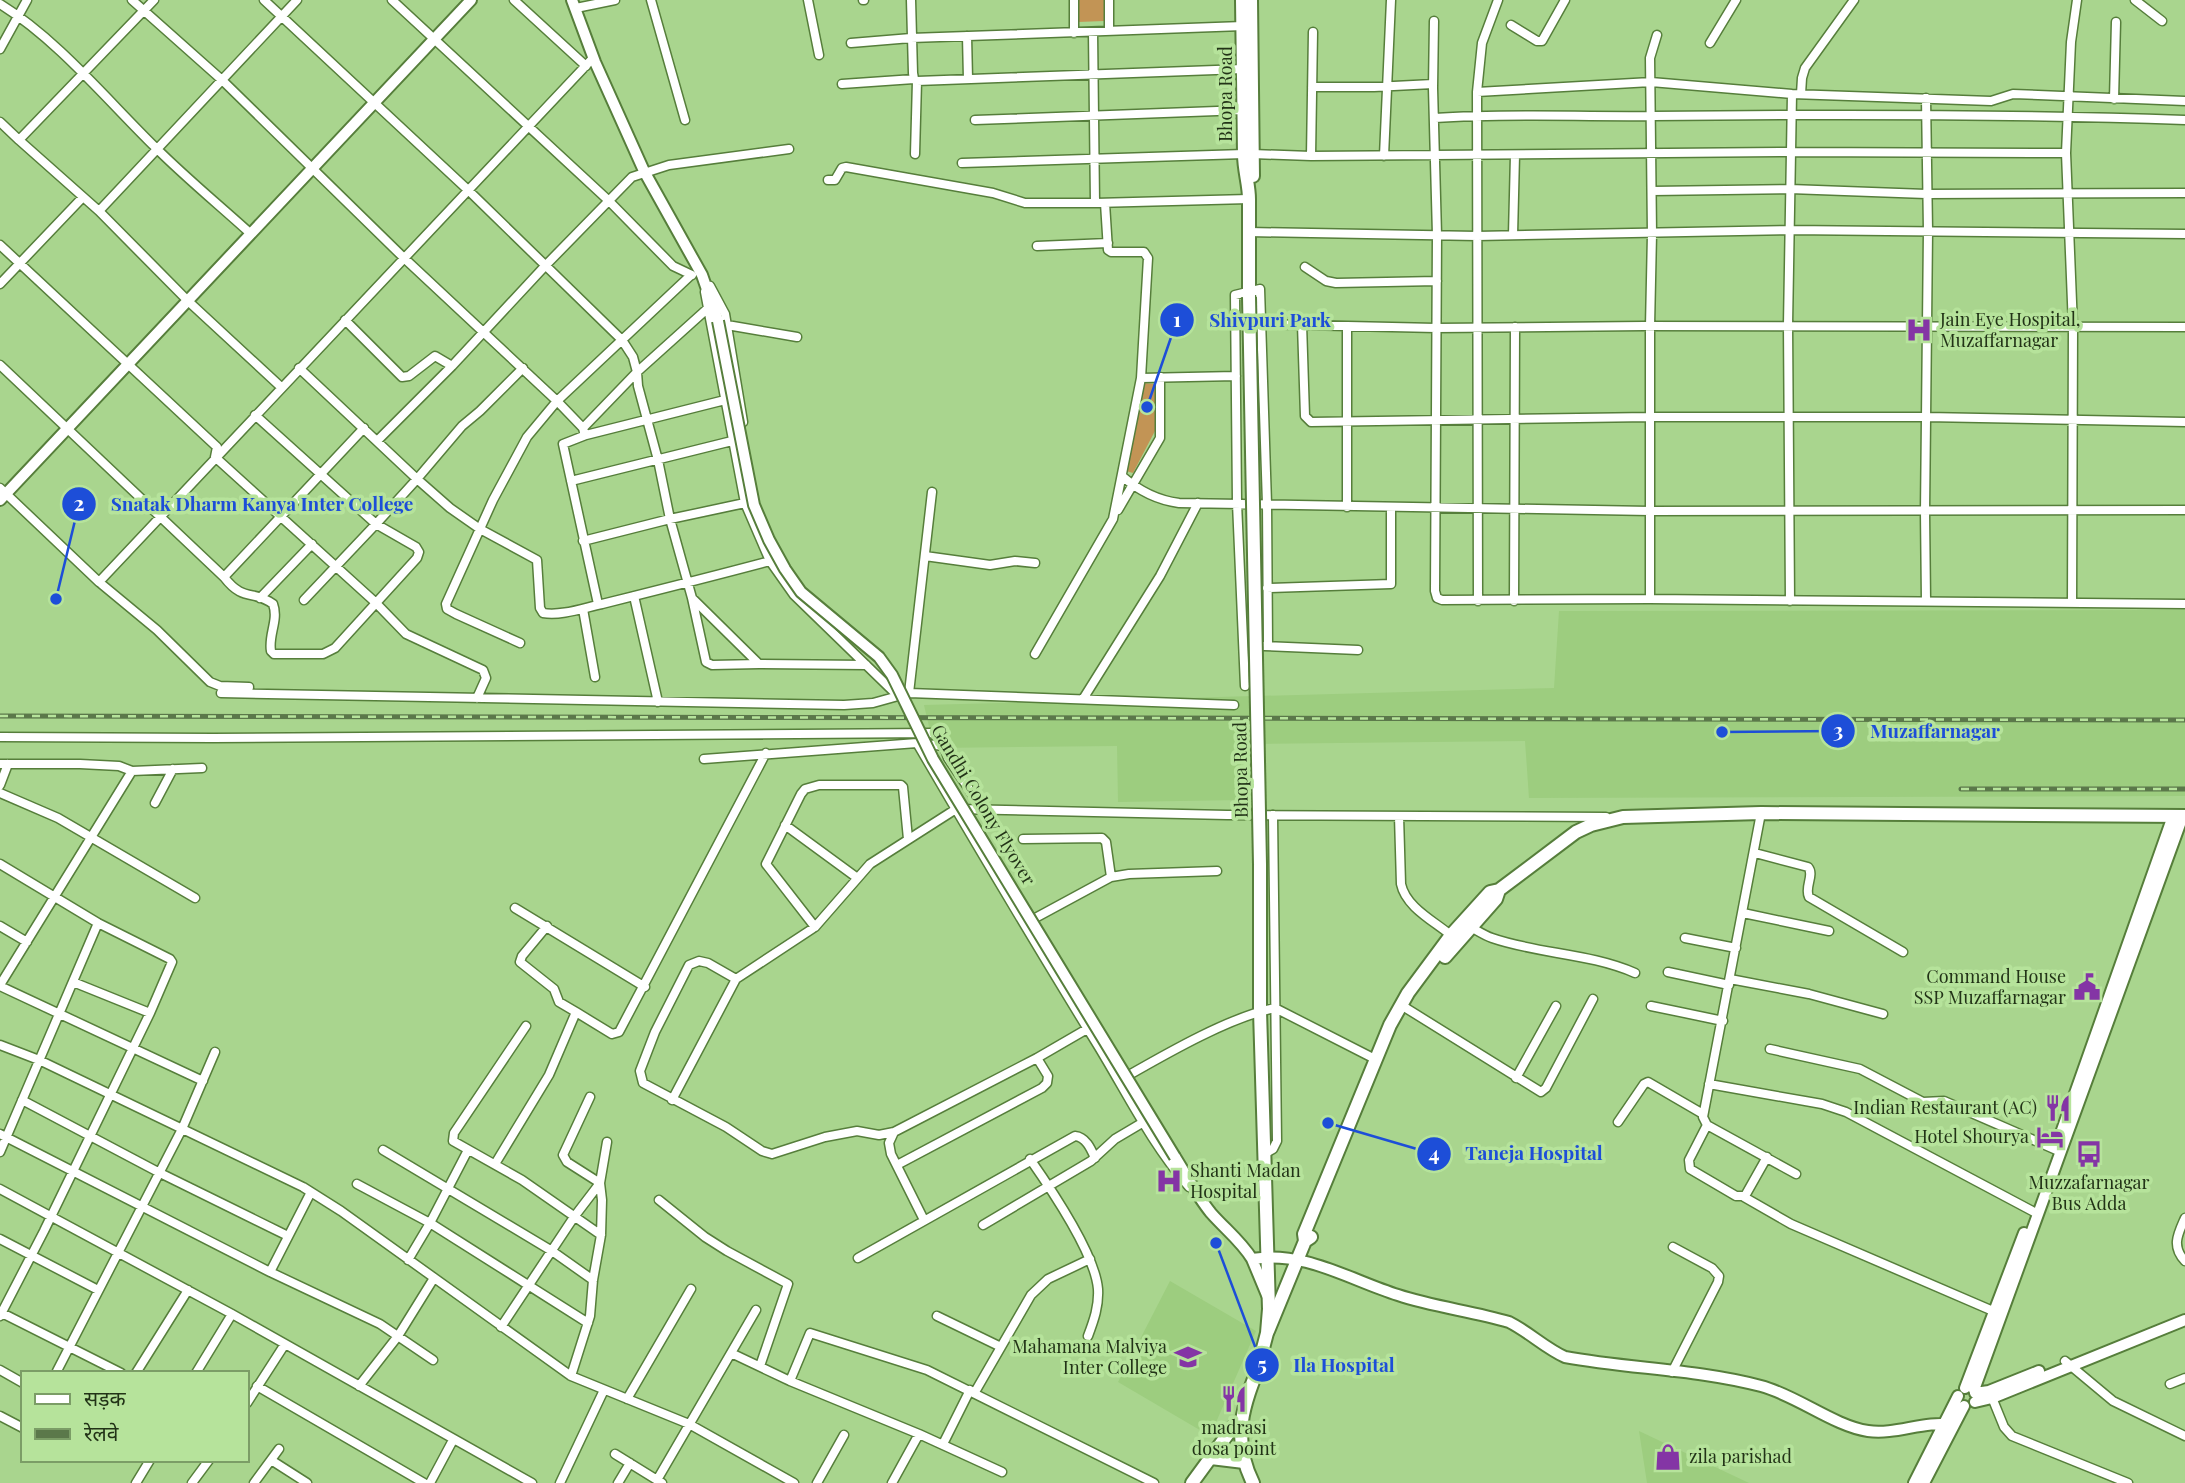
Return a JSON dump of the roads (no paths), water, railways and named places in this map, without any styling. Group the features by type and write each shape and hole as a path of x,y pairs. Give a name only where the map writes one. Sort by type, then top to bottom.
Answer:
{"main road":[{"name":"Bhopa Road","path":"1242,0 1244,110 1248,155"},
{"name":"Bhopa Road","path":"1237,1424 1262,1359 1268,1333 1248,294 1249,186 1245,179 1248,155 1251,0"},
{"path":"1306,1241 1304,1234 1375,1059 1404,1008 1454,938 1496,899 1499,890 1576,832 1591,825 1623,817 1761,813 2180,816"},
{"path":"1268,1333 1298,1258 1306,1241 1311,1238 1404,1008"},
{"path":"1192,1483 1237,1424"},
{"path":"1237,1424 1245,1483"},
{"path":"1211,1458 1240,1461"},
{"path":"1240,1461 1253,1483"}],"street":[{"path":"0,49 27,0"},
{"path":"132,0 222,80 404,258 557,401 584,432"},
{"path":"19,141 154,0"},
{"path":"264,0 468,190 622,340 633,357 637,372 646,419 706,662 712,665 866,665"},
{"path":"99,211 297,0"},
{"path":"393,0 608,200 673,266 697,275"},
{"path":"248,687 220,686 210,682 157,631 2,494 68,428 471,0"},
{"path":"514,0 590,62"},
{"path":"615,0 574,4 590,62 722,323 751,475"},
{"path":"651,0 685,120"},
{"path":"808,0 819,55"},
{"path":"911,0 911,38 916,80 915,154"},
{"path":"1074,0 1074,33"},
{"path":"1109,0 1109,32"},
{"path":"1384,156 1391,0"},
{"path":"1478,601 1477,92 1482,43 1486,26 1498,0"},
{"path":"1511,25 1537,41 1542,41 1564,0"},
{"path":"1710,43 1736,0"},
{"path":"1790,601 1788,326 1792,114 1805,68 1854,0"},
{"path":"2072,603 2073,327 2066,153 2077,0"},
{"path":"2135,0 2162,21"},
{"path":"0,4 19,16 84,74 157,149 251,234"},
{"path":"1434,21 1437,598 1478,601 2185,604"},
{"path":"2114,99 2116,22"},
{"path":"851,43 911,38 1243,26"},
{"path":"1093,32 1094,160 1108,243 1111,252 1140,251 1148,255 1142,378 1113,519"},
{"path":"1311,156 1313,32"},
{"path":"1650,600 1650,52 1657,35"},
{"path":"967,36 968,79"},
{"path":"99,582 590,62"},
{"path":"842,84 1243,69"},
{"path":"1477,92 1651,82 1796,94 1992,100 2013,94 2185,101"},
{"path":"1312,87 1433,85"},
{"path":"1926,98 1926,601"},
{"path":"975,120 1244,110"},
{"path":"1435,118 1478,115 1651,117 1926,114 2185,120"},
{"path":"0,122 99,211 188,300 281,387"},
{"path":"377,441 485,333 545,265 632,177 669,165 789,149"},
{"path":"962,163 1248,155 2066,153"},
{"path":"1513,236 1515,155"},
{"path":"828,180 835,180 842,168 846,167 993,193 1025,203 1249,200"},
{"path":"1651,191 1790,189 1926,194 2185,193"},
{"path":"0,284 83,197"},
{"path":"1249,232 1476,236 1790,230 2185,234"},
{"path":"1037,246 1108,243"},
{"path":"0,245 217,447 215,457"},
{"path":"1305,267 1326,281 1336,283 1437,281"},
{"path":"697,275 707,309 745,503 770,561 794,594 897,695"},
{"path":"520,643 446,608 480,530 527,437 557,401 697,275"},
{"path":"1245,686 1237,503 1235,295 1260,289 1267,504 1268,646"},
{"path":"584,432 637,372 707,309"},
{"path":"345,320 402,377 413,374 435,356 452,366"},
{"path":"722,323 797,337"},
{"name":"Gandhi Colony Flyover","path":"722,323 754,505 785,569 802,592 879,657 892,675 933,759 1175,1157 1209,1210 1223,1227 1243,1244 1268,1297"},
{"path":"1261,324 1436,328 1926,325 2185,327"},
{"path":"1302,324 1306,418 1311,422 1650,417 1926,417 2185,422"},
{"path":"1347,326 1348,507"},
{"path":"1514,601 1515,327"},
{"path":"0,365 239,593 270,601 275,609 270,648 274,654 323,654 331,651 419,553 415,547 376,524 255,415"},
{"path":"299,368 450,508 480,530 537,560 540,608 543,613 583,609 770,561"},
{"path":"304,600 417,479 462,426 523,369"},
{"path":"1142,378 1236,376"},
{"path":"1035,654 1160,438 1160,377"},
{"path":"598,604 563,444 584,432 725,400"},
{"path":"223,577 363,428"},
{"path":"571,481 732,442"},
{"path":"215,457 411,638 483,670 486,678 477,698"},
{"path":"1122,476 1156,499 1198,503 1650,511 2185,510"},
{"path":"909,693 932,492"},
{"path":"583,541 745,503"},
{"path":"1082,699 1086,698 1160,576 1198,503"},
{"path":"1268,588 1391,584 1391,507"},
{"path":"260,598 312,544"},
{"path":"925,556 990,565 1015,561 1035,563"},
{"path":"634,596 658,702"},
{"path":"692,598 759,664"},
{"path":"583,609 595,677"},
{"path":"1244,644 1358,650"},
{"path":"221,693 844,705 873,703 909,693 1234,705"},
{"path":"0,737 934,733 983,810"},
{"path":"704,759 917,743 944,746"},
{"path":"917,743 1142,1123 1169,1164 1209,1210"},
{"path":"547,926 520,962 554,989 559,1002 615,1035 645,987 766,753"},
{"path":"0,785 4,764 119,766 132,771 202,768"},
{"path":"155,803 173,769"},
{"path":"132,771 0,985 202,1081"},
{"path":"815,927 766,864 801,794 812,786 898,784 903,787 908,839"},
{"path":"0,793 58,818 195,898"},
{"path":"672,1100 736,979 815,927 870,864 956,809 1273,815 1623,817"},
{"path":"1761,813 1703,1114 1707,1125 1796,1174"},
{"path":"1264,1154 1273,1149 1277,1141 1273,815"},
{"path":"1399,816 1401,884 1404,894 1414,906 1454,938"},
{"path":"1914,1483 1948,1424 1968,1396 2180,816"},
{"path":"785,825 856,877"},
{"path":"1023,839 1102,838 1111,877"},
{"path":"1755,853 1808,867 1811,872 1807,892 1809,897 1903,952"},
{"path":"0,864 98,923 171,961 150,1013 1,1314 117,1371"},
{"path":"1023,924 1111,877 1217,871"},
{"path":"515,908 645,987"},
{"path":"1743,913 1829,931"},
{"path":"0,1152 3,1135 22,1100 98,923"},
{"path":"1466,925 1505,942 1613,964 1635,973"},
{"path":"0,926 27,942"},
{"path":"1685,938 1736,948"},
{"path":"736,979 708,963 699,961 690,965 655,1032 640,1071 643,1083 726,1127 762,1151 772,1154 825,1137 857,1131 879,1135 894,1132 1037,1058 1087,1028"},
{"path":"1668,972 1809,994 1883,1014"},
{"path":"73,982 150,1013"},
{"path":"1404,1008 1538,1091 1543,1091 1593,999"},
{"path":"1516,1077 1556,1006"},
{"path":"1651,1006 1723,1021"},
{"path":"1119,1081 1155,1060 1261,1011 1275,1008 1375,1059"},
{"path":"495,1164 549,1075 576,1012"},
{"path":"526,1026 454,1133 453,1141 552,1200 601,1235"},
{"path":"0,1045 110,1094 311,1192 341,1210 571,1376 689,1424 794,1483"},
{"path":"1770,1049 1860,1069 1923,1102 1944,1101 2058,1151"},
{"path":"57,1371 182,1129 215,1052"},
{"path":"897,1166 1042,1088 1047,1083 1048,1076 1037,1058"},
{"path":"1618,1122 1644,1084 1648,1083 1703,1114"},
{"path":"1709,1084 1822,1104 1846,1112 2036,1212"},
{"path":"590,1097 563,1155 568,1162 600,1183"},
{"path":"22,1100 288,1236"},
{"path":"984,1225 1095,1158 1115,1139 1142,1123"},
{"path":"1707,1125 1689,1160 1690,1169 1735,1196 1744,1197 1791,1224 1993,1311"},
{"path":"894,1132 889,1148 924,1220"},
{"path":"3,1135 270,1272 380,1324 433,1360"},
{"path":"858,1258 1075,1136 1081,1137 1087,1143 1095,1158"},
{"path":"571,1376 588,1323 601,1235 600,1183 607,1142"},
{"path":"383,1150 552,1251 593,1280"},
{"path":"408,1260 468,1150"},
{"path":"1744,1197 1767,1157"},
{"path":"1030,1159 1049,1186 1090,1259 1098,1291 1096,1316 1088,1336"},
{"path":"501,1327 574,1217 600,1183"},
{"path":"357,1184 430,1223 588,1323"},
{"path":"0,1189 232,1314 529,1482"},
{"path":"270,1272 311,1192"},
{"path":"659,1200 727,1251 788,1284 760,1366"},
{"path":"1968,1396 1993,1311 2036,1212"},
{"path":"2185,1218 2176,1242 2185,1261"},
{"path":"0,1239 98,1290"},
{"path":"1672,1371 1719,1276 1712,1268 1673,1247"},
{"path":"1252,1259 1266,1256 1298,1258 1398,1295 1509,1322 1565,1357 1762,1386 1854,1428 1892,1431 1927,1424 1948,1424"},
{"path":"943,1444 1031,1295 1038,1287 1065,1269 1090,1259"},
{"path":"359,1386 398,1336 434,1278"},
{"path":"627,1399 691,1289"},
{"path":"136,1371 187,1290"},
{"path":"615,1454 660,1481 689,1424 756,1310"},
{"path":"2068,1364 2185,1312"},
{"path":"197,1371 232,1314"},
{"path":"937,1316 1001,1347"},
{"path":"1968,1396 1990,1394 2185,1320"},
{"path":"790,1381 809,1336 813,1333 927,1370 1154,1483"},
{"path":"248,1401 285,1344"},
{"path":"731,1353 1002,1472"},
{"path":"2068,1364 2113,1401 2185,1436"},
{"path":"0,1370 21,1382"},
{"path":"2170,1384 2185,1378"},
{"path":"257,1386 425,1483"},
{"path":"560,1483 604,1390"},
{"path":"1990,1394 2004,1427 2012,1436 2128,1483"},
{"path":"0,1416 21,1427"},
{"path":"1924,1483 1948,1424"},
{"path":"892,1483 919,1434"},
{"path":"817,1483 844,1435"},
{"path":"430,1483 453,1440"},
{"path":"254,1483 279,1449"},
{"path":"271,1460 307,1483"},
{"path":"136,1483 149,1462"},
{"path":"192,1483 207,1462"},
{"path":"618,1483 630,1463"}],"railway":[{"path":"0,716 2185,720"},
{"path":"1961,789 2185,789"}],"place":[{"name":"Jain Eye Hospital, Muzaffarnagar","path":"1919,330"},
{"name":"Shivpuri Park","path":"1147,407"},
{"name":"Snatak Dharm Kanya Inter College","path":"56,599"},
{"name":"Muzaffarnagar","path":"1722,732"},
{"name":"Command House SSP Muzaffarnagar","path":"2087,987"},
{"name":"Indian Restaurant (AC)","path":"2058,1108"},
{"name":"Taneja Hospital","path":"1328,1123"},
{"name":"Hotel Shourya","path":"2050,1137"},
{"name":"Muzzafarnagar Bus Adda","path":"2089,1154"},
{"name":"Shanti Madan Hospital","path":"1169,1181"},
{"name":"Ila Hospital","path":"1216,1243"},
{"name":"Mahamana Malviya Inter College","path":"1188,1357"},
{"name":"madrasi dosa point","path":"1234,1399"},
{"name":"zila parishad","path":"1668,1457"}]}
